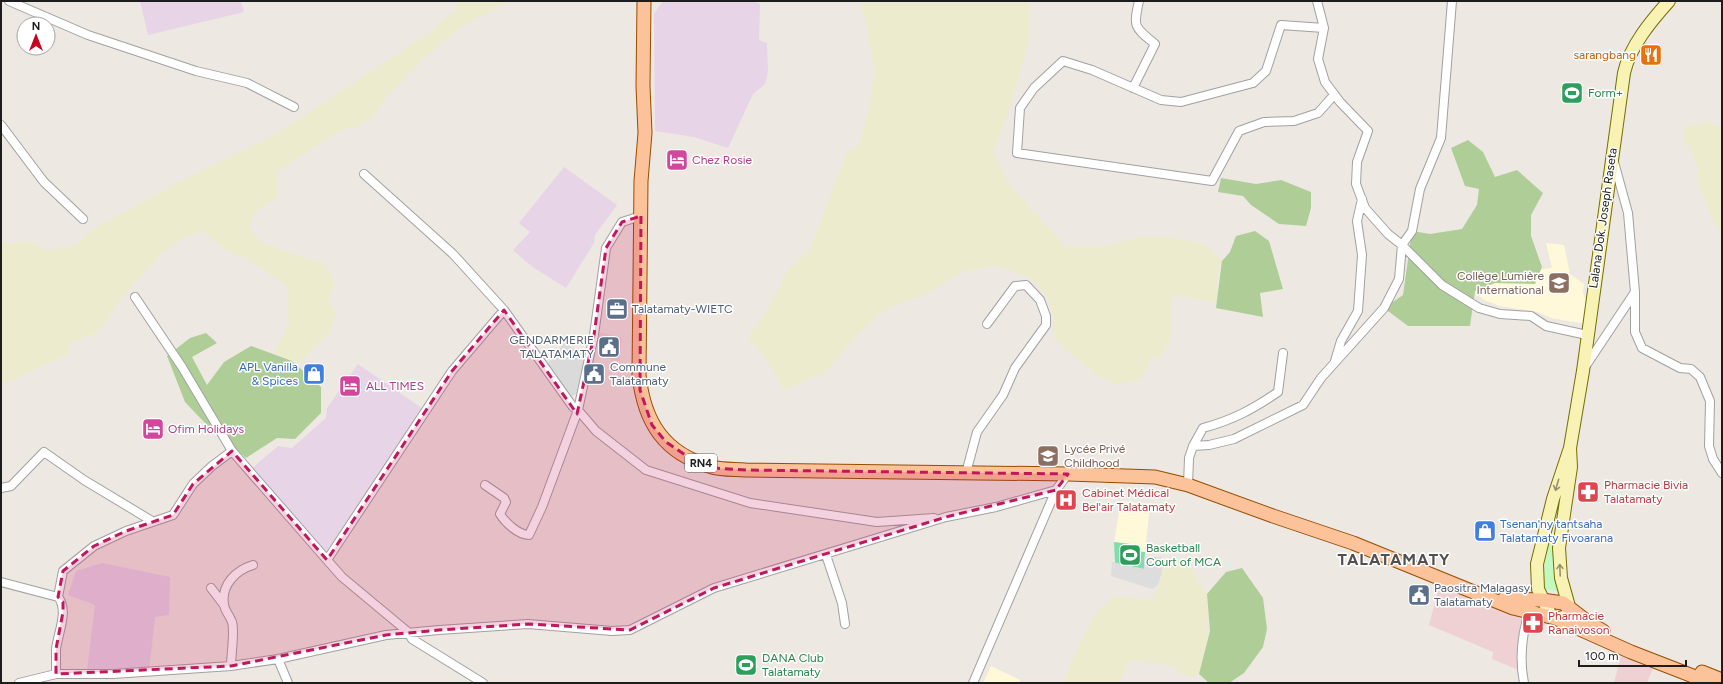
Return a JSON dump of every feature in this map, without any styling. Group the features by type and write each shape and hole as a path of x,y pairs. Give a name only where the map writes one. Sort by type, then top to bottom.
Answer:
{"main road":[{"name":"RN4","path":"644,1 643,86 645,133 641,181 639,375 640,390 647,414 652,425 666,442 691,459 713,468 746,470 1068,474 1155,477 1188,484"},
{"name":"Lalana Dok. Joseph Raseta","path":"1570,448 1612,153 1627,61 1650,23 1669,1"},
{"path":"1555,618 1566,616 1570,610 1561,578 1560,538 1571,467 1570,448"},
{"path":"1535,600 1537,564 1570,448"},
{"path":"1188,484 1273,516 1353,543 1486,598 1563,603 1570,607 1589,624 1609,635 1722,680"},
{"path":"1543,539 1560,538"},
{"path":"1535,600 1555,618 1631,652 1710,683"}],"street":[{"path":"9,1 88,35 196,71 247,83 294,107"},
{"path":"1133,88 1155,44 1140,32 1134,20 1139,1"},
{"path":"1317,1 1324,28 1318,59 1325,82 1334,95 1368,131 1357,162 1356,184 1365,208 1384,229 1442,285 1480,308 1500,314 1531,316 1546,326 1587,335"},
{"path":"1193,446 1209,445 1234,438 1303,405 1334,364 1384,308 1399,279 1402,245 1412,231 1420,189 1441,138 1452,1"},
{"path":"1324,28 1281,25 1266,71 1253,83 1182,102 1161,100 1092,70 1063,61 1034,88 1020,108 1017,152 1212,181 1240,131 1264,122 1294,121 1318,113 1334,95"},
{"path":"1,125 4,135 44,182 83,219"},
{"path":"1612,153 1628,213 1635,292 1635,332 1642,348 1680,368 1692,369 1700,377 1710,401 1709,446 1713,459 1722,473"},
{"path":"364,174 453,254 504,310 573,407 578,410 596,431 646,470 750,504 877,522 946,517"},
{"path":"1334,364 1341,341 1358,311 1362,255 1357,221 1362,199"},
{"path":"485,485 504,498 506,502 500,514 503,518 518,531 529,535 542,507 578,410 594,335 606,248 622,222 641,216"},
{"path":"966,473 977,432 1003,395 1015,368 1046,325 1046,316 1040,300 1026,285 1015,286 987,324"},
{"path":"1582,371 1635,292"},
{"path":"135,298 182,367 232,451 342,578 408,632 412,639 483,683"},
{"path":"327,560 452,371 504,310"},
{"path":"1188,484 1189,458 1193,446 1203,428 1223,423 1253,410 1278,392 1283,353"},
{"path":"58,596 63,571 94,546 126,531 173,515 193,484 212,466 232,451"},
{"path":"1,488 11,486 44,452 84,480 152,521"},
{"path":"973,683 1056,490 1068,474"},
{"path":"19,683 56,674 113,674 231,666 278,659 408,632 528,624 612,631 630,630 714,588 826,555 946,517 996,507 1056,490"},
{"path":"826,555 842,604 845,624"},
{"path":"224,605 226,587 235,574 244,568 253,565"},
{"path":"1,582 58,596 63,602 63,612 56,649 56,674"},
{"path":"211,588 224,605 232,622 231,666"},
{"path":"1524,683 1521,652 1523,632 1535,600"},
{"path":"278,659 288,683"}],"highlighted area":[{"path":"641,216 640,390 652,425 666,442 691,459 713,468 746,470 1068,474 1056,490 946,517 714,588 630,630 528,624 439,630 386,635 231,666 56,674 56,649 63,612 63,602 58,597 63,571 94,546 126,531 173,515 193,484 232,451 327,560 452,371 504,310 577,414 594,335 606,248 622,222"}],"shaded area":[{"path":"140,1 241,1 244,12 148,35"},
{"path":"457,1 508,1 458,29 425,57 388,95 372,117 358,127 343,129 278,171 278,197 254,213 249,229 262,243 325,265 335,283 329,298 330,307 337,311 329,332 300,363 274,353 289,322 287,286 249,260 227,251 204,231 184,237 159,256 122,297 98,332 69,343 69,353 12,381 1,382 1,243 33,242 45,251 75,245 93,229 181,181 278,133 429,33 457,8"},
{"path":"663,1 753,1 760,4 759,40 767,43 768,72 765,84 753,94 728,148 694,137 655,131 654,14"},
{"path":"862,1 1029,1 1029,40 1008,113 993,151 1009,184 1065,246 1101,247 1140,237 1169,237 1204,244 1222,261 1217,278 1217,302 1203,301 1180,295 1171,298 1171,337 1162,356 1151,359 1141,380 1116,384 1096,375 1053,338 1053,315 1046,294 1028,277 996,266 962,272 927,294 886,309 852,340 826,372 784,390 767,360 747,337 764,316 788,270 810,249 846,154 860,143 869,110 874,72 866,22 861,5"},
{"path":"1709,122 1722,128 1722,236 1712,219 1698,183 1697,164 1683,138 1685,126"},
{"path":"564,167 617,205 595,235 594,243 566,288 531,266 513,250 530,232 519,223"},
{"name":"Collège Lumière International","path":"1546,243 1564,245 1570,274 1584,284 1583,292 1586,302 1586,324 1551,318 1538,312 1500,306 1484,300 1474,291 1495,283 1535,284 1537,270 1552,268"},
{"path":"595,331 622,338 619,361 605,358 605,346 593,339"},
{"path":"565,342 584,358 576,394 570,397 546,366"},
{"path":"358,364 426,411 325,553 251,469 278,446 292,448 326,418 327,408"},
{"path":"1121,501 1150,504 1145,552 1129,551 1130,544 1114,542"},
{"path":"1144,557 1161,557 1162,572 1158,585 1152,589 1111,576 1112,562 1144,569"},
{"path":"1186,562 1207,594 1207,652 1199,674 1187,677 1170,665 1129,660 1119,683 1064,683 1071,662 1095,614 1115,596 1150,600 1157,591 1165,563"},
{"path":"102,563 170,577 169,615 155,617 149,671 87,671 95,605 68,595 76,571"},
{"path":"1441,579 1529,612 1521,671 1492,659 1493,652 1429,625"},
{"path":"1621,656 1653,668 1647,683 1614,683"},
{"path":"991,666 1020,680 1019,683 983,683"}],"green space":[{"path":"1468,140 1483,152 1495,177 1517,170 1543,193 1531,215 1531,236 1542,267 1535,284 1495,283 1475,291 1470,326 1408,326 1384,308 1403,295 1412,231 1430,234 1462,229 1477,205 1479,189 1465,186 1451,148"},
{"path":"1221,178 1256,184 1281,180 1311,192 1311,208 1306,226 1279,224 1251,205 1243,196 1218,192"},
{"path":"1255,231 1269,241 1283,289 1260,293 1263,317 1216,308 1222,261 1230,252 1236,236"},
{"path":"206,333 217,343 192,357 207,385 224,362 251,346 292,361 321,387 321,413 295,439 277,438 246,458 204,422 185,402 167,356 190,338"},
{"name":"Basketball Court of MCA","path":"1114,542 1130,544 1130,551 1145,552 1144,569 1115,563"},
{"path":"1549,542 1560,543 1561,592 1541,588"},
{"path":"1242,568 1263,598 1267,629 1263,647 1244,673 1229,683 1209,683 1199,674 1210,631 1207,594 1226,572"}],"place":[{"name":"sarangbang","path":"1651,55"},
{"name":"Form+","path":"1572,93"},
{"name":"Chez Rosie","path":"677,160"},
{"name":"Collège Lumière International","path":"1559,283"},
{"name":"Talatamaty-WIETC","path":"617,309"},
{"name":"GENDARMERIE TALATAMATY","path":"609,347"},
{"name":"APL Vanilla & Spices","path":"314,374"},
{"name":"Commune Talatamaty","path":"594,374"},
{"name":"ALL TIMES","path":"350,386"},
{"name":"Ofim Holidays","path":"153,429"},
{"name":"Lycée Privé Childhood","path":"1048,456"},
{"name":"Pharmacie Bivia Talatamaty","path":"1588,492"},
{"name":"Cabinet Médical Bel'air Talatamaty","path":"1066,500"},
{"name":"Tsenan'ny tantsaha Talatamaty Fivoarana","path":"1485,531"},
{"name":"Basketball Court of MCA","path":"1130,555"},
{"name":"Paositra Malagasy Talatamaty","path":"1419,595"},
{"name":"Pharmacie Ranaivoson","path":"1533,623"},
{"name":"DANA Club Talatamaty","path":"746,665"}],"district":[{"name":"TALATAMATY","path":"1394,559"}]}
